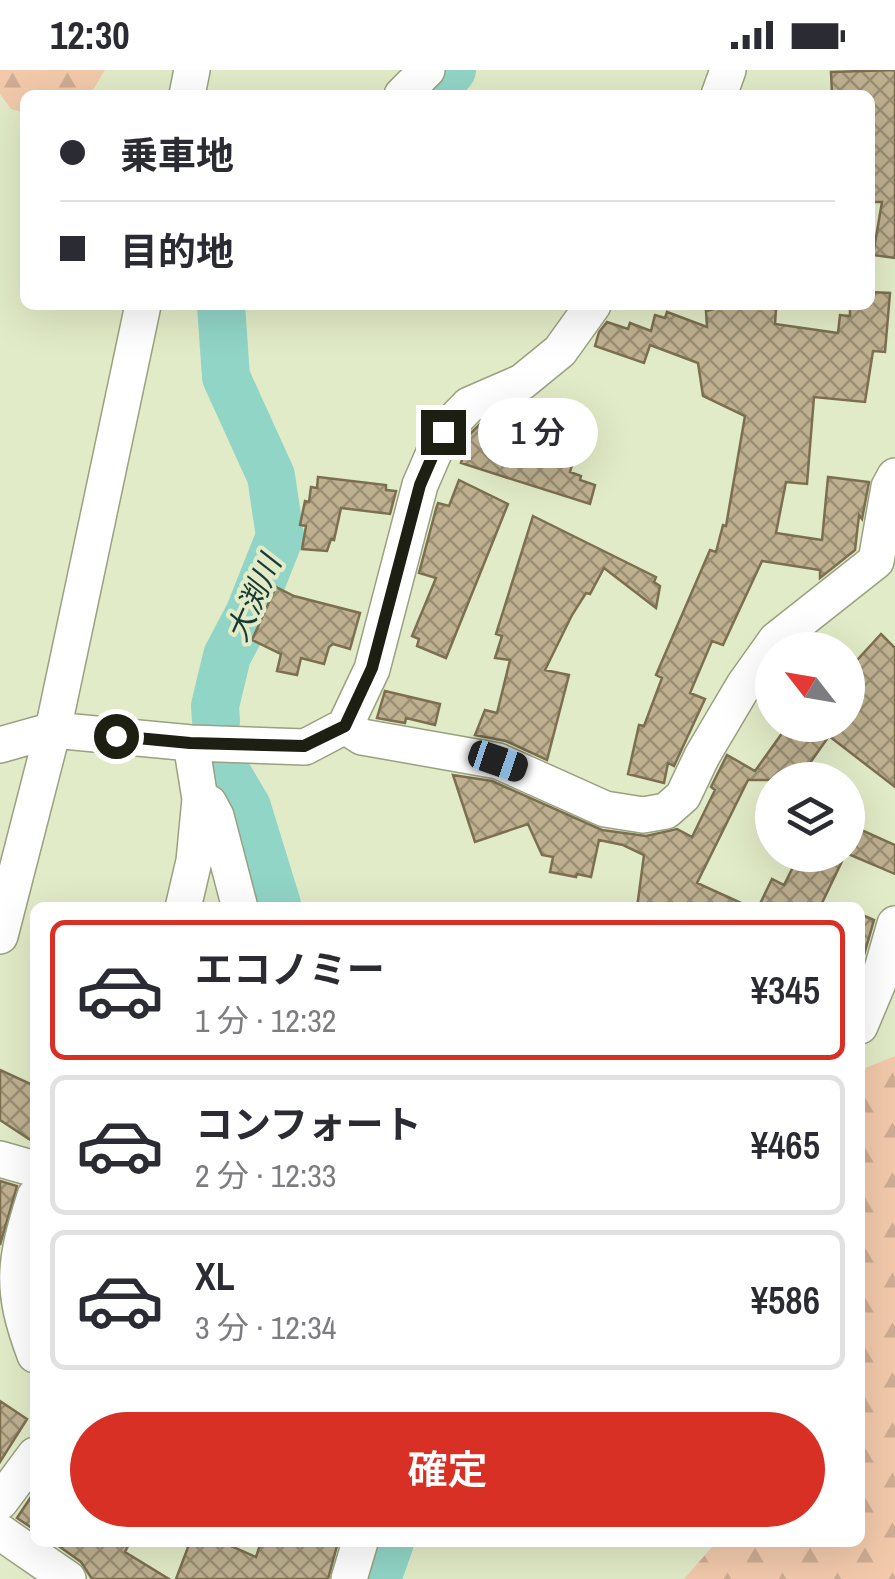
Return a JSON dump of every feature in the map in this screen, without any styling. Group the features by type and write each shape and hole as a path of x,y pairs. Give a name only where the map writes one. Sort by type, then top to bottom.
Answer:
{"street":[{"path":"407,90 427,70"},
{"path":"0,936 53,730 142,310"},
{"path":"0,745 53,730 190,743 304,746 345,726 372,668 420,485 443,432 469,405 522,382 560,351 590,310"},
{"path":"345,726 362,737 498,761 605,809 642,815 666,811 683,796 736,700 776,640 876,561 889,487 895,476"},
{"path":"184,902 194,860 200,799 190,743"},
{"path":"200,799 209,803 216,816 238,902"},
{"path":"865,1014 895,924"},
{"path":"0,1158 30,1168"},
{"path":"30,1215 16,1267 21,1318 30,1342"},
{"path":"0,1502 30,1462"},
{"path":"0,1532 68,1579"},
{"path":"349,1579 359,1547"}],"green space":[{"path":"0,70 105,70 93,90 20,90 20,112 11,109 0,94"},
{"path":"895,1056 895,1579 684,1579 712,1547 865,1547 865,1068"}],"building":[{"path":"895,70 895,258 875,255 882,202 875,202 875,90 832,90 831,72"},
{"path":"875,292 890,293 885,352 873,351 865,402 814,397 807,484 786,482 776,533 822,540 828,477 869,482 862,519 859,515 855,550 820,578 820,570 762,561 723,645 712,641 690,693 705,699 674,766 668,763 664,783 628,774 639,725 644,726 662,678 656,675 710,550 716,552 723,525 726,526 745,416 703,396 698,363 650,345 644,363 595,346 599,332 607,322 628,329 630,323 651,331 655,315 665,318 667,312 707,327 706,311 710,310 776,310 775,324 838,333 840,315 850,316 850,310 875,310"},
{"path":"526,403 544,409 534,443 574,458 570,472 595,485 590,504 461,463 470,434 481,423 514,408 523,411"},
{"path":"318,477 386,485 386,490 396,491 390,514 341,508 334,540 331,539 327,551 302,549 306,526 300,525 305,501 309,502 311,487 317,488"},
{"path":"459,480 508,504 446,658 417,646 419,639 412,636 436,578 419,573 436,509 438,503 449,506"},
{"path":"533,516 656,577 654,582 660,586 656,608 604,568 590,594 586,593 545,670 569,675 547,760 506,741 475,735 485,710 497,713 510,660 495,658 502,636 496,634"},
{"path":"276,587 294,596 360,613 350,649 333,644 324,664 301,658 297,675 277,671 281,654 252,640"},
{"path":"881,634 895,648 895,787 837,742 865,742 865,651"},
{"path":"385,691 440,704 435,725 406,718 405,723 377,718"},
{"path":"776,742 825,742 811,762 761,762"},
{"path":"727,755 755,771 755,780 748,780 697,883 739,902 638,902 644,855 623,845 599,840 591,877 576,877 550,872 553,857 542,855 528,824 475,842 453,775 492,781 602,830 646,836 677,829 692,837"},
{"path":"865,832 895,845 895,874 865,861"},
{"path":"790,872 837,872 822,902 761,902 772,879 784,885"},
{"path":"865,916 874,920 865,952"},
{"path":"0,1070 30,1084 30,1140 0,1120"},
{"path":"0,1181 17,1186 0,1245"},
{"path":"0,1401 27,1419 0,1462"},
{"path":"30,1498 30,1527 17,1518"},
{"path":"60,1547 128,1547 125,1552 169,1579 92,1579 81,1562"},
{"path":"188,1547 233,1547 256,1557 259,1547 337,1547 328,1579 176,1579"}],"waterway":[{"name":"大渕川","path":"436,90 452,70"},
{"name":"大渕川","path":"216,721 215,706 227,656 249,614 280,536 271,476 226,377 221,310"},
{"name":"大渕川","path":"221,763 247,807 276,902"},
{"name":"大渕川","path":"377,1579 388,1547"}],"route":[{"path":"116,736 190,743 304,746 345,726 372,668 420,485 443,432"}]}
